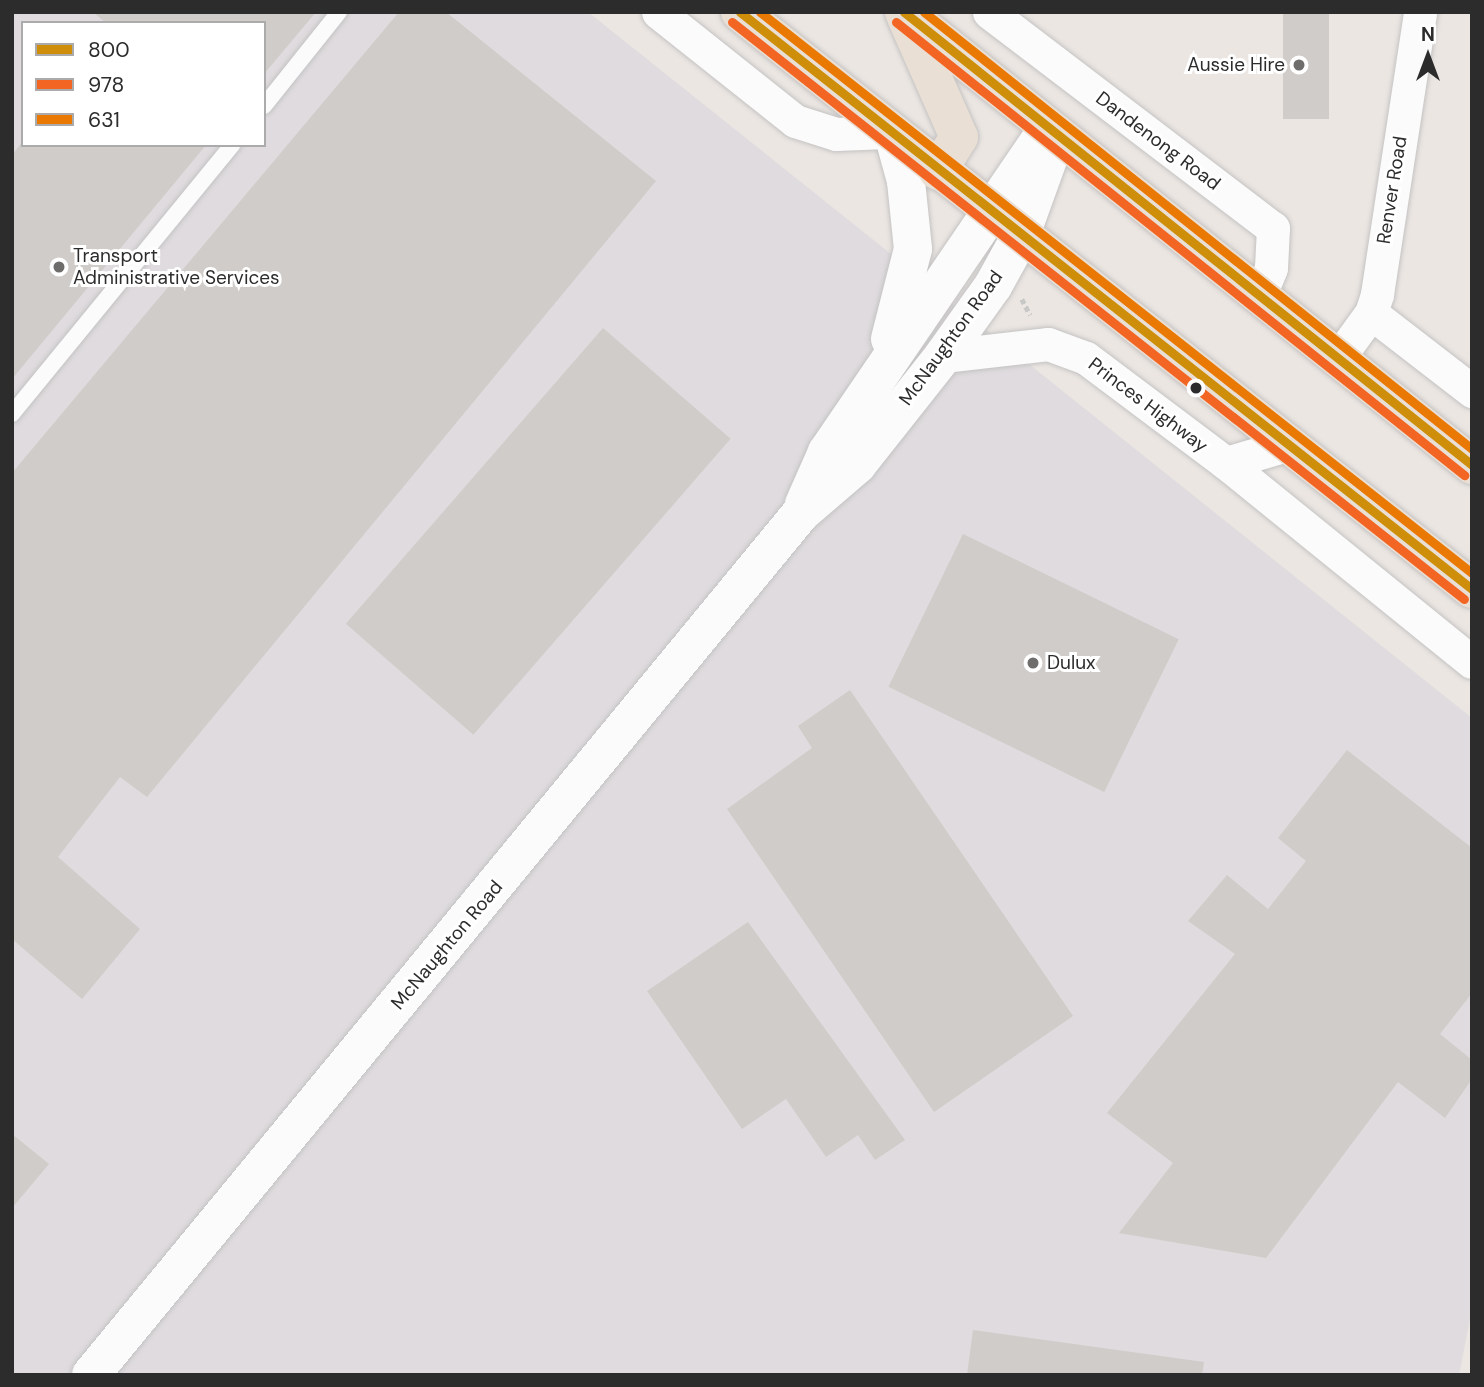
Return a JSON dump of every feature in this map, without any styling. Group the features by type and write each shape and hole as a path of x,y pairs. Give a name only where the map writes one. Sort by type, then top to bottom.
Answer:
{"highway":[{"path":"740,12 890,135 1290,444 1472,589"},
{"path":"904,12 959,137 938,171"},
{"path":"904,12 1339,357 1472,466"}],"main road":[{"name":"McNaughton Road","path":"91,1375 801,513 857,465 943,356 993,286 1006,225 1052,132"},
{"path":"882,368 913,249 906,181 890,135"},
{"name":"McNaughton Road","path":"801,513 827,452 882,368 1006,225"}],"street":[{"name":"Dandenong Road","path":"989,12 1273,228 1271,268 1260,295"},
{"name":"Renver Road","path":"1339,357 1371,313 1420,12"},
{"path":"665,15 795,121 836,134 890,135"},
{"path":"1371,313 1472,391"},
{"name":"Princes Highway","path":"943,356 1011,344 1069,350 1226,463 1472,662"},
{"name":"Princes Highway","path":"1226,463 1290,444"}],"lane":[{"path":"266,103 339,12"},
{"path":"12,414 230,147"}],"path":[{"path":"1018,296 1030,306 1030,330"}],"shaded area":[{"path":"12,12 588,12 1472,718 1472,1308 1459,1375 12,1375"}],"building":[{"path":"93,12 316,12 266,72 266,21 104,21"},
{"path":"399,12 446,12 656,181 147,797 120,777 58,857 140,929 82,999 12,939 12,473"},
{"name":"Aussie Hire","path":"1283,12 1329,12 1329,119 1283,119"},
{"name":"Transport Administrative Services","path":"21,144 21,147 204,147 12,379 12,155"},
{"path":"603,328 731,439 473,735 346,624"},
{"name":"Dulux","path":"963,534 1179,639 1104,792 888,687"},
{"path":"850,690 1073,1016 934,1112 727,809 812,748 798,726"},
{"path":"1347,750 1472,848 1472,993 1440,1034 1472,1060 1472,1079 1445,1118 1398,1082 1266,1258 1119,1233 1173,1163 1107,1113 1235,954 1188,921 1227,875 1268,909 1306,861 1278,838"},
{"path":"748,922 905,1140 875,1160 858,1135 826,1157 786,1099 742,1129 647,991"},
{"path":"12,1134 49,1164 12,1208"},
{"path":"973,1330 1204,1362 1202,1375 967,1375"}],"transit line":[{"name":"800","path":"740,12 1472,589"},
{"name":"631","path":"760,12 1472,573"},
{"name":"800","path":"904,12 1472,465"},
{"name":"631","path":"924,12 1472,449"},
{"name":"978","path":"732,22 1464,599"},
{"name":"978","path":"896,22 1464,475"}],"place":[{"name":"Aussie Hire","path":"1299,65"},
{"name":"Transport Administrative Services","path":"59,267"},
{"name":"Dulux","path":"1033,663"}]}
